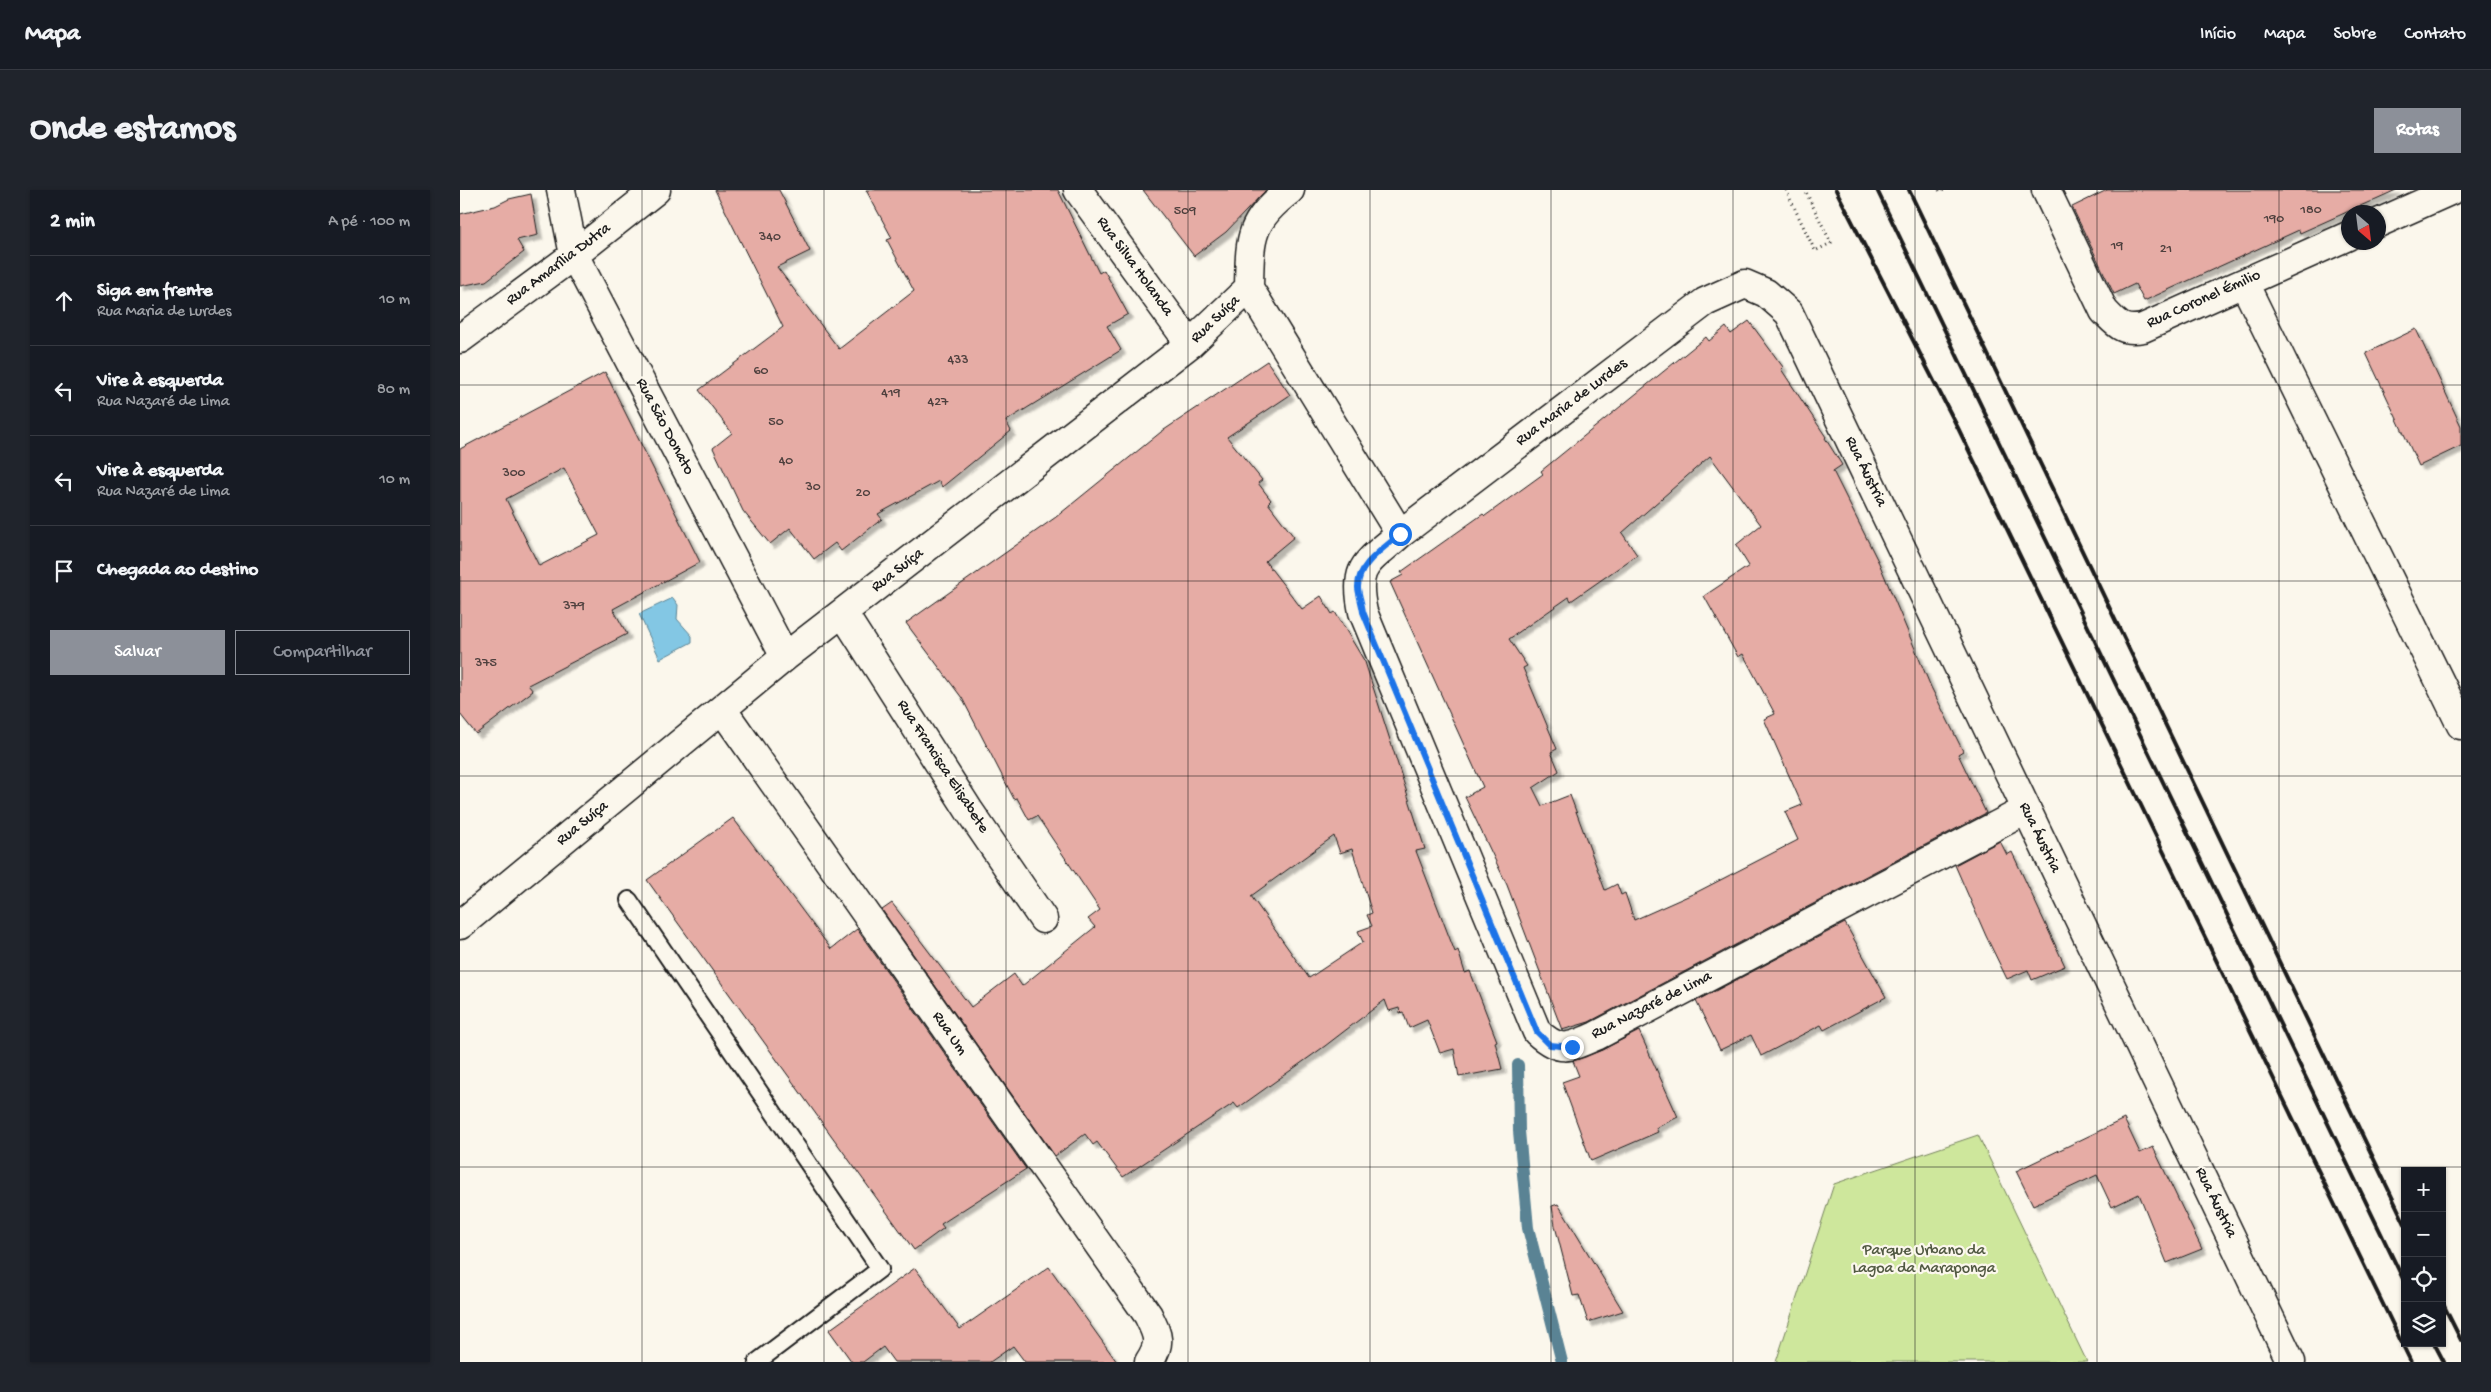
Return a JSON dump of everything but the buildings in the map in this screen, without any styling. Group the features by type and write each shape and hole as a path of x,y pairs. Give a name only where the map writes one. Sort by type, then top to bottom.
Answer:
{"street":[{"name":"Rua São Donato","path":"562,190 574,255 786,657"},
{"name":"Rua Amarília Dutra","path":"460,339 574,255 656,190"},
{"name":"Rua Silva Holanda","path":"1078,190 1190,344"},
{"name":"Rua Suíça","path":"460,925 786,657 1190,344 1249,288 1252,236 1258,221 1273,203 1290,190"},
{"name":"Rua Coronel Émilio","path":"2046,190 2104,311 2118,325 2130,330 2143,328 2341,239"},
{"path":"2386,219 2452,190"},
{"path":"2244,283 2461,725"},
{"name":"Rua Maria de Lurdes","path":"1365,566 1400,534 1705,302 1745,284 1766,293 1789,313"},
{"path":"1249,288 1400,534"},
{"name":"Rua Áustria","path":"1789,313 2291,1362"},
{"name":"Rua Nazaré de Lima","path":"1365,566 1360,575 1358,588 1363,612 1537,1032 1550,1045 1572,1047 1596,1036 2026,810"},
{"name":"Rua Francisca Elisabete","path":"843,613 970,812 1042,919"},
{"name":"Rua Um","path":"722,709 1148,1315 1158,1337 1156,1351 1149,1362"}],"lane":[{"path":"629,900 880,1269 757,1362"}],"path":[{"path":"1786,190 1815,251 1831,243 1805,190"},
{"path":"1939,190 1940,192 1944,190"}],"green space":[{"name":"Parque Urbano da Lagoa da Maraponga","path":"1978,1135 2087,1362 1776,1362 1834,1184"}],"water":[{"path":"673,598 678,605 677,619 692,636 692,642 660,659 639,614"}],"waterway":[{"path":"1518,1065 1519,1131 1528,1228 1562,1362"}],"railway":[{"path":"1836,190 1958,428 2411,1362"},
{"path":"1877,190 2401,1275"},
{"path":"1909,190 2401,1216"},
{"path":"2446,1310 2461,1340"},
{"path":"2436,1347 2444,1362"}],"route":[{"path":"1400,534 1365,566 1360,575 1358,588 1363,612 1537,1032 1550,1045 1572,1047"}]}
